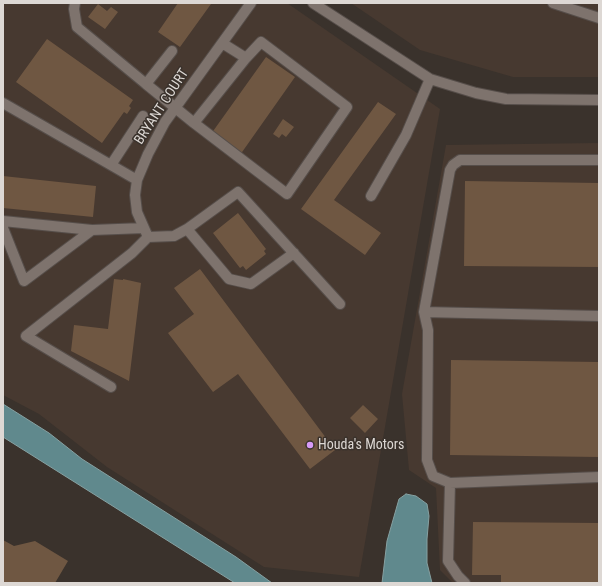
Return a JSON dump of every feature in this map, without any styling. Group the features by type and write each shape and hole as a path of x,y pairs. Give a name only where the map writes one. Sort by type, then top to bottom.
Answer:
{"street":[{"path":"75,3 74,9 76,27 175,108 194,123 287,194 347,107 261,42 246,58 194,123"},
{"name":"BRYANT COURT","path":"146,233 137,212 135,195 137,180 148,154 165,122 251,3"},
{"path":"313,3 430,79 476,93 506,99 599,100"},
{"path":"553,3 599,18"},
{"path":"222,43 246,58"},
{"path":"146,84 172,51"},
{"path":"372,196 406,135 430,79"},
{"path":"3,103 137,180"},
{"path":"111,165 143,116"},
{"path":"599,160 460,160 453,165 450,170 424,312 428,330 427,460 433,476 450,483 599,476"},
{"path":"3,221 174,236 187,229 238,192 340,304"},
{"path":"3,228 24,281 92,230"},
{"path":"187,229 229,279 251,284 294,253"},
{"path":"111,386 26,336 132,253 146,233"},
{"path":"424,312 599,316"},
{"path":"450,483 448,561 458,576 465,583"}],"shaded area":[{"path":"3,3 287,3 440,109 359,577 264,567 107,467 39,414 3,395"},
{"path":"351,3 599,3 599,77 513,77 420,50"},
{"path":"599,143 599,583 453,583 440,570 436,488 409,470 402,394 446,145"}],"water":[{"path":"3,404 49,433 82,459 236,557 272,583 235,583 3,437"},
{"path":"406,494 416,496 427,504 429,516 427,563 432,583 382,583 387,541 399,499"}],"building":[{"path":"178,3 211,4 180,47 158,32"},
{"path":"98,4 107,11 111,7 118,12 105,29 88,17"},
{"path":"47,39 133,100 129,106 131,108 127,114 124,112 102,143 16,82"},
{"path":"266,57 295,77 240,155 211,134"},
{"path":"378,102 396,114 334,200 381,233 365,255 301,209"},
{"path":"283,119 294,127 286,137 282,134 279,138 273,134"},
{"path":"3,176 96,186 93,217 3,208"},
{"path":"465,181 599,183 599,267 464,266"},
{"path":"238,213 266,249 264,251 266,254 246,270 243,266 240,268 213,233"},
{"path":"200,269 335,450 310,469 238,374 213,392 168,333 194,314 174,288"},
{"path":"114,279 123,279 141,283 129,381 71,351 74,325 108,329"},
{"path":"451,360 599,362 599,457 450,455"},
{"path":"363,405 378,419 365,433 350,418"},
{"path":"473,522 599,523 599,583 501,583 501,575 472,575"},
{"path":"3,540 14,546 35,541 68,561 55,583 3,583"}],"place":[{"name":"Houda's Motors","path":"310,445"}]}
